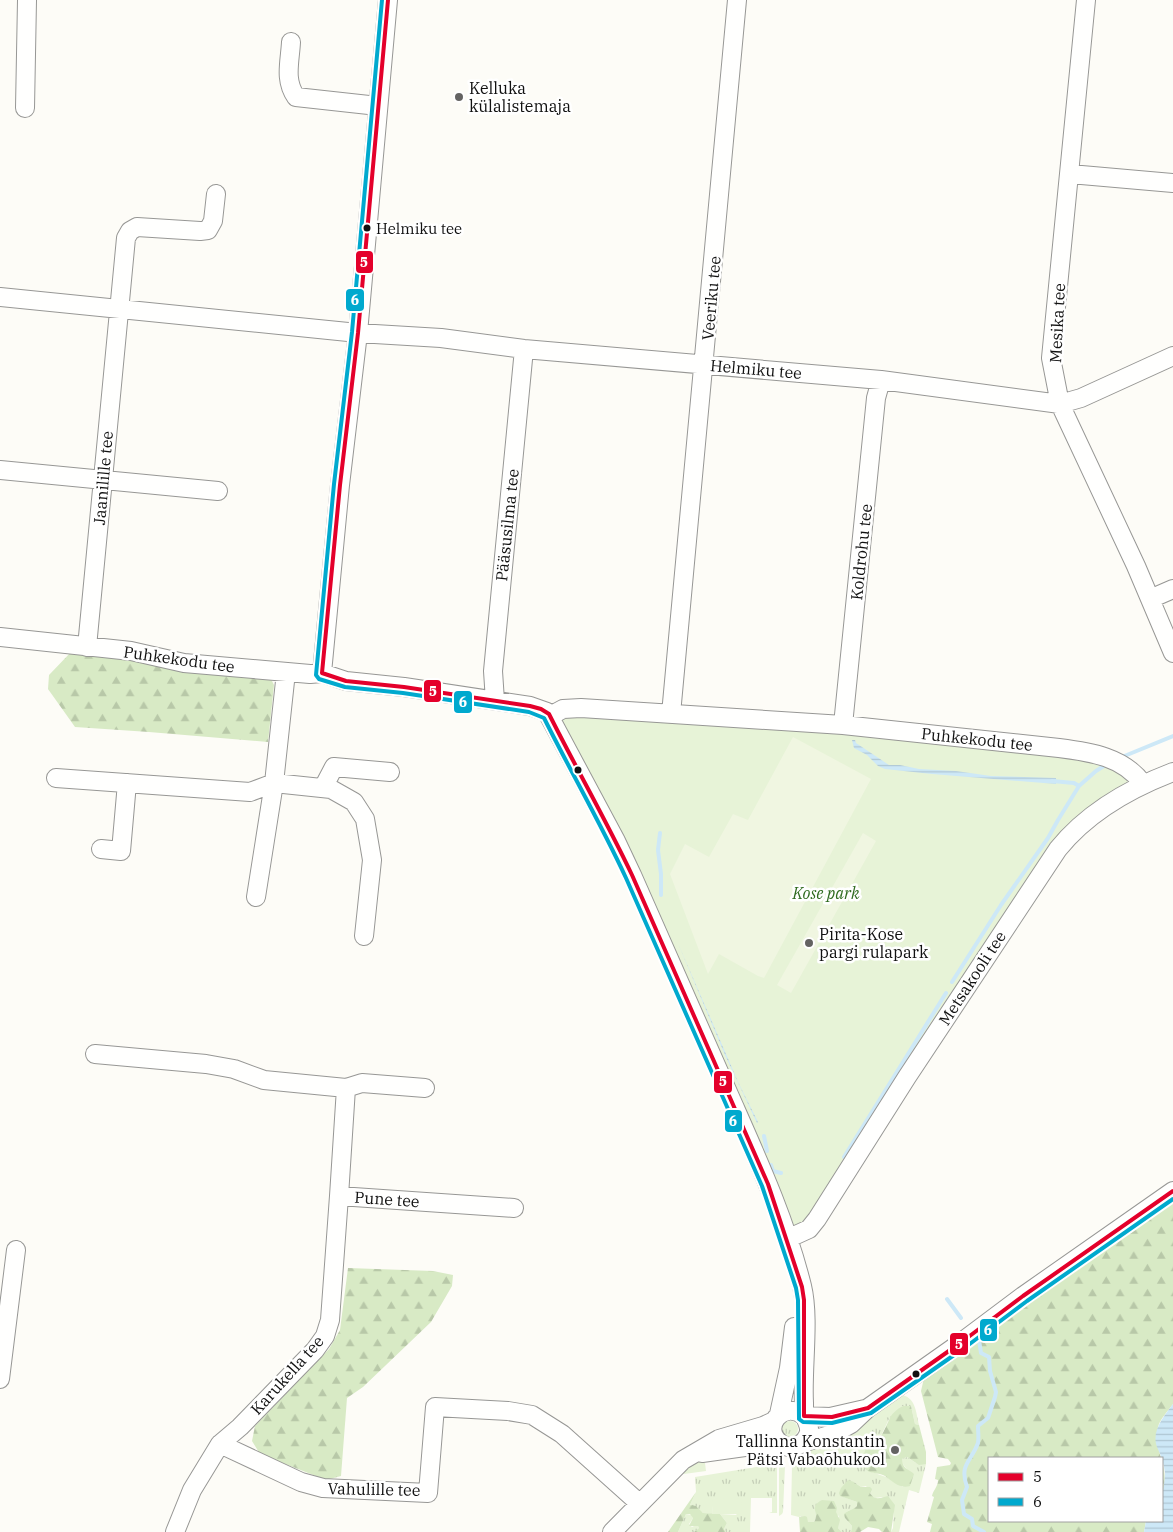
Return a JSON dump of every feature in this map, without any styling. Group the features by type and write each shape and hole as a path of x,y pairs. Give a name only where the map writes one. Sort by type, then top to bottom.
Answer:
{"street":[{"path":"25,108 27,0"},
{"path":"322,673 358,333 388,0"},
{"name":"Veeriku tee","path":"671,714 705,365 737,0"},
{"name":"Mesika tee","path":"1086,0 1051,358 1060,404 1132,557 1173,653"},
{"path":"291,42 288,82 290,89 296,97 378,106"},
{"path":"1070,174 1173,183"},
{"name":"Jaanilille tee","path":"87,647 126,238 130,231 137,227 208,230 213,220 216,194"},
{"name":"Helmiku tee","path":"0,296 358,333 441,338 524,349 881,380 1060,404 1081,398 1173,356"},
{"name":"Pääsusilma tee","path":"495,701 494,671 524,349"},
{"name":"Koldrohu tee","path":"843,725 876,398 881,380"},
{"path":"0,470 218,492"},
{"path":"1150,599 1173,589"},
{"name":"Puhkekodu tee","path":"0,637 131,651 184,663 310,674 322,673 346,681 404,686 536,707 544,710 550,716 559,710 573,708 843,725 1090,752 1123,765 1136,775 1143,784"},
{"path":"256,897 274,783 286,672"},
{"path":"550,716 632,875 768,1184 802,1287 804,1300 804,1416"},
{"path":"323,788 334,767 390,772"},
{"path":"1143,784 1173,772"},
{"path":"56,778 250,792 274,783 330,789 354,802 365,819 372,860 364,936"},
{"path":"101,849 121,851 127,784"},
{"name":"Metsakooli tee","path":"787,1239 808,1229 817,1219 907,1076 1058,848 1090,818 1143,784"},
{"path":"95,1054 206,1064 234,1069 264,1080 346,1088 362,1083 425,1088"},
{"name":"Pune tee","path":"346,1088 339,1196 514,1208"},
{"path":"694,1454 759,1445 792,1447 842,1430 868,1408 1023,1296 1173,1191"},
{"name":"Karukella tee","path":"175,1532 192,1490 220,1444 315,1350 325,1336 330,1320 339,1196"},
{"path":"0,1380 16,1250"},
{"path":"782,1445 774,1434 790,1368 795,1324 794,1262"},
{"name":"Vahulille tee","path":"220,1444 301,1482 323,1488 428,1493 435,1407 508,1411 532,1415 562,1434 639,1503"},
{"path":"804,1416 832,1417 868,1408"},
{"path":"612,1532 683,1460 708,1444 763,1426 790,1410 804,1416 808,1421 809,1433 802,1443"}],"green space":[{"path":"72,651 270,677 274,685 268,742 75,727 48,689 49,675"},
{"name":"Kose park","path":"579,711 1091,755 1127,778 1128,784 1090,813 809,1221 797,1226 791,1225 561,721 561,719"},
{"path":"793,737 871,779 764,978 719,954 708,974 670,874 685,844 709,857 733,814 748,820"},
{"name":"Pirita-Kose pargi rulapark","path":"863,833 876,841 791,993 777,985"},
{"path":"1173,1202 1173,1404 1159,1424 1158,1444 1161,1457 988,1457 988,1522 1146,1522 1144,1532 930,1532 932,1524 927,1522 934,1497 932,1496 938,1482 935,1479 937,1467 950,1465 951,1463 948,1459 938,1457 921,1391 924,1378 1004,1317"},
{"path":"348,1268 433,1271 453,1275 452,1286 431,1322 363,1387 347,1398 341,1476 326,1480 260,1454 252,1441 255,1426 329,1349 340,1330"},
{"path":"900,1395 909,1398 912,1402 919,1425 915,1424 911,1406 903,1406 889,1419 880,1438 872,1444 866,1470 886,1477 903,1487 909,1472 902,1463 902,1459 907,1457 916,1463 926,1464 919,1493 909,1490 899,1532 891,1532 894,1510 882,1497 875,1498 866,1486 861,1487 854,1482 841,1496 857,1502 857,1506 848,1511 845,1518 852,1526 851,1532 842,1532 838,1528 839,1516 815,1506 816,1518 814,1522 808,1522 801,1516 791,1515 792,1465 795,1464 797,1459"},
{"path":"903,1406 911,1406 915,1424 919,1425 926,1452 926,1464 919,1465 907,1457 902,1459 904,1467 914,1474 910,1486 906,1487 897,1484 883,1475 866,1470 863,1456 867,1446 876,1442 896,1410"},
{"path":"790,1421 796,1423 798,1429 796,1435 790,1437 784,1435 782,1429 784,1423"},
{"path":"701,1460 705,1463 706,1471 684,1474 680,1471"},
{"path":"769,1465 774,1468 777,1467 777,1513 769,1513 772,1512 772,1498 751,1498 750,1532 726,1532 724,1529 727,1523 720,1514 737,1515 714,1498 712,1514 703,1513 690,1505 696,1492 695,1477"},
{"path":"1163,1465 1165,1476 1163,1491"},
{"path":"785,1466 783,1512 779,1516 779,1467"},
{"path":"848,1480 861,1487 870,1487 872,1489 870,1493 876,1498 888,1496 895,1505 891,1532 882,1532 879,1529 868,1527 860,1532 851,1532 852,1526 844,1514 857,1506 857,1502 840,1496 839,1493"},
{"path":"696,1492 690,1505 696,1506 703,1513 720,1514 727,1523 724,1529 726,1532 694,1532 699,1528 698,1526 689,1526 693,1518 690,1514 686,1514 678,1532 668,1532"},
{"path":"713,1498 742,1499 741,1514 712,1514"},
{"path":"822,1500 834,1501 840,1520 838,1528 842,1532 800,1532 799,1517 805,1516 808,1522 814,1522 816,1505"},
{"path":"686,1514 692,1515 693,1518 689,1524 692,1527 696,1525 699,1528 694,1532 678,1532"}],"water":[{"path":"852,740 855,740 856,743 889,765 991,776 1056,778 1056,784 885,769 854,748"},
{"path":"677,941 739,1084 758,1122 757,1123 725,1055"},
{"path":"1173,1404 1173,1532 1144,1532 1146,1522 1163,1522 1165,1473 1163,1457 1161,1457 1157,1447 1156,1435 1159,1424"}],"waterway":[{"path":"1122,757 1173,736"},
{"path":"952,982 1001,905 1048,838 1079,786 1107,764"},
{"path":"1052,781 1074,783 1079,786"},
{"path":"660,833 658,850 661,895"},
{"path":"844,1157 946,993"},
{"path":"764,1136 767,1151"},
{"path":"771,1165 773,1171 781,1173"},
{"path":"947,1299 961,1318"},
{"path":"979,1340 981,1353 989,1357 990,1371 996,1392 988,1418 978,1426 978,1443 965,1468 964,1473 967,1487 962,1500 964,1514 972,1519 973,1526 984,1532"}],"transit line":[{"name":"6","path":"382,0 352,332 334,484 316,675 319,679 345,687 403,693 529,712 544,718 626,878 762,1186 796,1288 798,1300 799,1419 803,1422 832,1423 871,1413 1173,1199"},
{"name":"5","path":"388,0 358,333 340,485 322,673 346,681 404,687 530,706 541,709 549,714 632,875 768,1184 802,1287 804,1300 804,1416 832,1417 868,1408 1173,1191"}],"place":[{"name":"Kelluka külalistemaja","path":"459,97"},
{"name":"Helmiku tee","path":"367,228"},
{"name":"Pirita-Kose pargi rulapark","path":"809,943"},
{"name":"Tallinna Konstantin Pätsi Vabaõhukool","path":"895,1450"}]}
